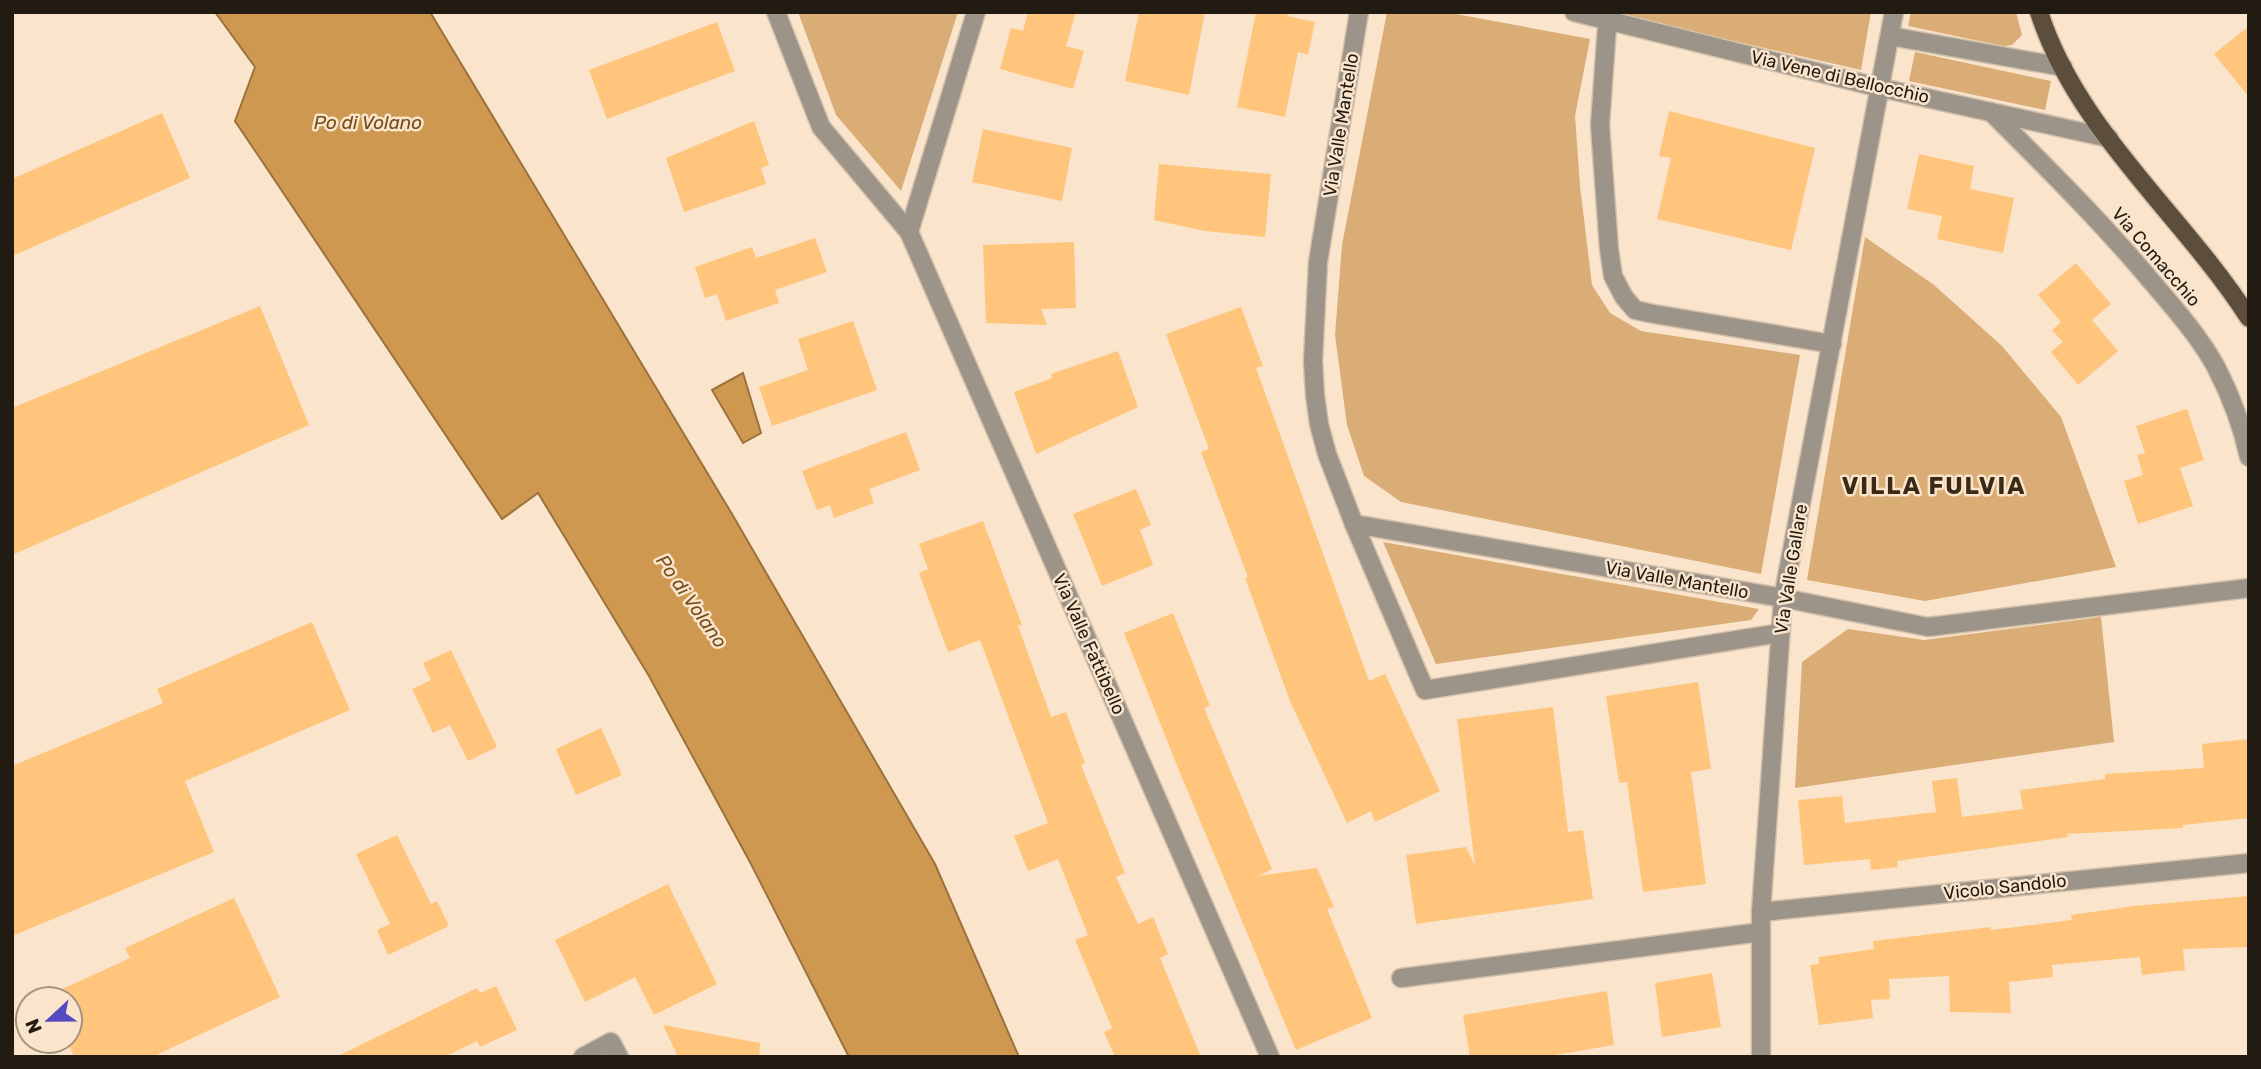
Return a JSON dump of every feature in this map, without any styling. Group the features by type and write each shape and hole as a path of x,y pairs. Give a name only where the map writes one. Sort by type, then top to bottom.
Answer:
{"main road":[{"name":"Via Comacchio","path":"2039,12 2063,67 2109,138 2219,275 2249,318"}],"street":[{"name":"Via Valle Fattibello","path":"776,12 821,127 909,232 1270,1057"},
{"path":"909,232 976,12"},
{"name":"Via Valle Mantello","path":"1359,12 1318,262 1313,361 1319,424 1327,454 1354,524 1425,690 1780,633"},
{"name":"Via Vene di Bellocchio","path":"1574,12 1607,16 1881,88 2109,138"},
{"name":"Via Valle Gallare","path":"1761,1057 1761,912 1783,598 1894,12"},
{"path":"1607,16 1600,124 1609,249 1613,276 1624,297 1635,310 1832,344"},
{"path":"1890,36 2063,67"},
{"name":"Via Comacchio","path":"1991,112 2085,208 2181,317 2214,365 2231,399 2243,428 2249,457"},
{"name":"Via Valle Mantello","path":"1354,524 1783,598 1928,627 2249,588"},
{"name":"Vicolo Sandolo","path":"1761,912 2249,863"},
{"path":"1401,978 1761,932"},
{"path":"583,1057 611,1042 619,1057"}],"shaded area":[{"path":"798,12 958,12 901,191 836,115"},
{"path":"1387,12 1445,12 1590,39 1575,116 1580,186 1592,285 1610,313 1641,331 1800,355 1761,574 1401,502 1364,476 1347,425 1335,335 1342,245"},
{"path":"1616,12 1871,12 1861,70"},
{"path":"1911,12 2016,12 2022,35 2012,45 2003,46 1908,26"},
{"path":"1915,52 2051,81 2045,110 1909,81"},
{"path":"1865,237 1934,285 2002,346 2061,417 2116,567 1925,601 1807,580"},
{"path":"1383,542 1759,609 1751,620 1436,664"},
{"path":"2101,617 2114,742 1795,788 1802,662 1848,629 1924,640"}],"water":[{"name":"Po di Volano","path":"215,12 430,12 732,514 935,864 1019,1057 849,1057 751,864 649,676 538,493 502,519 235,121 255,67"},
{"path":"743,373 761,433 743,443 712,390"}],"building":[{"path":"1028,12 1076,12 1066,46 1084,51 1073,89 1000,69 1011,28 1023,31"},
{"path":"1139,12 1205,12 1189,95 1125,81"},
{"path":"1256,12 1289,12 1288,16 1315,22 1308,55 1298,52 1285,117 1237,107"},
{"path":"717,22 735,71 607,119 589,70"},
{"path":"2249,26 2249,97 2214,54"},
{"path":"1669,111 1815,148 1791,250 1657,219 1671,158 1659,156"},
{"path":"162,113 190,178 12,256 12,179"},
{"path":"754,121 769,165 761,168 766,184 684,212 666,158"},
{"path":"983,129 1072,148 1062,201 972,182"},
{"path":"1919,154 1974,166 1970,189 2014,198 2003,253 1937,239 1942,216 1907,209"},
{"path":"1159,164 1271,174 1265,237 1205,231 1154,220"},
{"path":"815,238 827,272 775,290 779,303 726,321 717,294 705,298 695,267 752,247 756,258"},
{"path":"1074,242 1076,308 1041,309 1047,325 986,323 983,245"},
{"path":"2076,263 2111,304 2092,320 2118,351 2078,385 2051,352 2063,342 2052,330 2061,322 2038,295"},
{"path":"260,306 309,425 12,555 12,408"},
{"path":"1241,307 1263,366 1256,368 1369,681 1385,674 1440,791 1375,822 1371,811 1347,823 1290,701 1245,578 1248,577 1201,452 1209,449 1166,334"},
{"path":"853,321 877,390 772,426 759,387 808,370 798,339"},
{"path":"1118,351 1138,407 1036,454 1014,392 1052,378 1051,374"},
{"path":"2187,409 2204,460 2180,468 2193,506 2138,524 2124,481 2143,475 2137,455 2145,453 2136,426"},
{"path":"906,432 920,470 869,489 874,503 834,518 830,505 817,510 802,471"},
{"path":"1136,489 1151,525 1140,530 1153,565 1102,586 1073,514"},
{"path":"983,521 1022,625 1018,626 1051,717 1066,712 1085,763 1081,765 1125,873 1116,877 1138,924 1153,917 1168,954 1160,958 1201,1057 1115,1057 1104,1032 1112,1028 1075,940 1088,935 1058,859 1028,871 1014,836 1048,823 980,640 948,652 919,573 928,569 919,544"},
{"path":"1173,613 1210,706 1204,708 1272,869 1258,876 1317,868 1334,907 1327,909 1372,1018 1296,1050 1124,633"},
{"path":"312,622 350,710 185,781 214,852 12,936 12,766 163,703 157,689"},
{"path":"451,650 497,747 468,761 450,725 433,733 412,689 431,680 423,663"},
{"path":"1698,682 1711,769 1691,772 1706,884 1643,892 1627,782 1619,783 1606,696"},
{"path":"1553,707 1568,832 1583,830 1593,899 1416,924 1406,855 1466,847 1475,866 1457,719"},
{"path":"601,728 622,775 576,795 556,749"},
{"path":"2249,739 2249,818 2183,825 2183,828 2067,834 2068,837 1897,861 1898,867 1871,870 1870,859 1804,865 1798,800 1842,796 1845,823 1936,812 1932,781 1957,778 1962,817 2023,809 2020,790 2105,779 2105,774 2204,768 2202,744"},
{"path":"397,835 431,904 437,901 449,926 388,955 377,930 390,924 356,854"},
{"path":"668,884 717,984 654,1015 635,977 585,1002 555,940"},
{"path":"2249,896 2249,947 2183,949 2185,970 2142,975 2140,957 2052,965 2053,977 2009,982 2011,1013 1950,1012 1949,976 1889,979 1890,999 1871,1000 1873,1018 1819,1025 1810,965 1819,964 1819,957 1874,949 1873,941 2072,920 2071,915 2134,906"},
{"path":"234,898 280,997 152,1057 74,1057 73,1055 84,1055 84,985 71,985 130,958 125,948"},
{"path":"1712,973 1721,1027 1662,1037 1655,983"},
{"path":"496,986 517,1030 480,1047 477,1041 444,1057 336,1057 477,988 480,993"},
{"path":"1607,991 1614,1045 1543,1057 1470,1057 1463,1015"},
{"path":"663,1025 760,1043 759,1057 678,1057"}],"district":[{"name":"VILLA FULVIA","path":"1934,486"}]}
